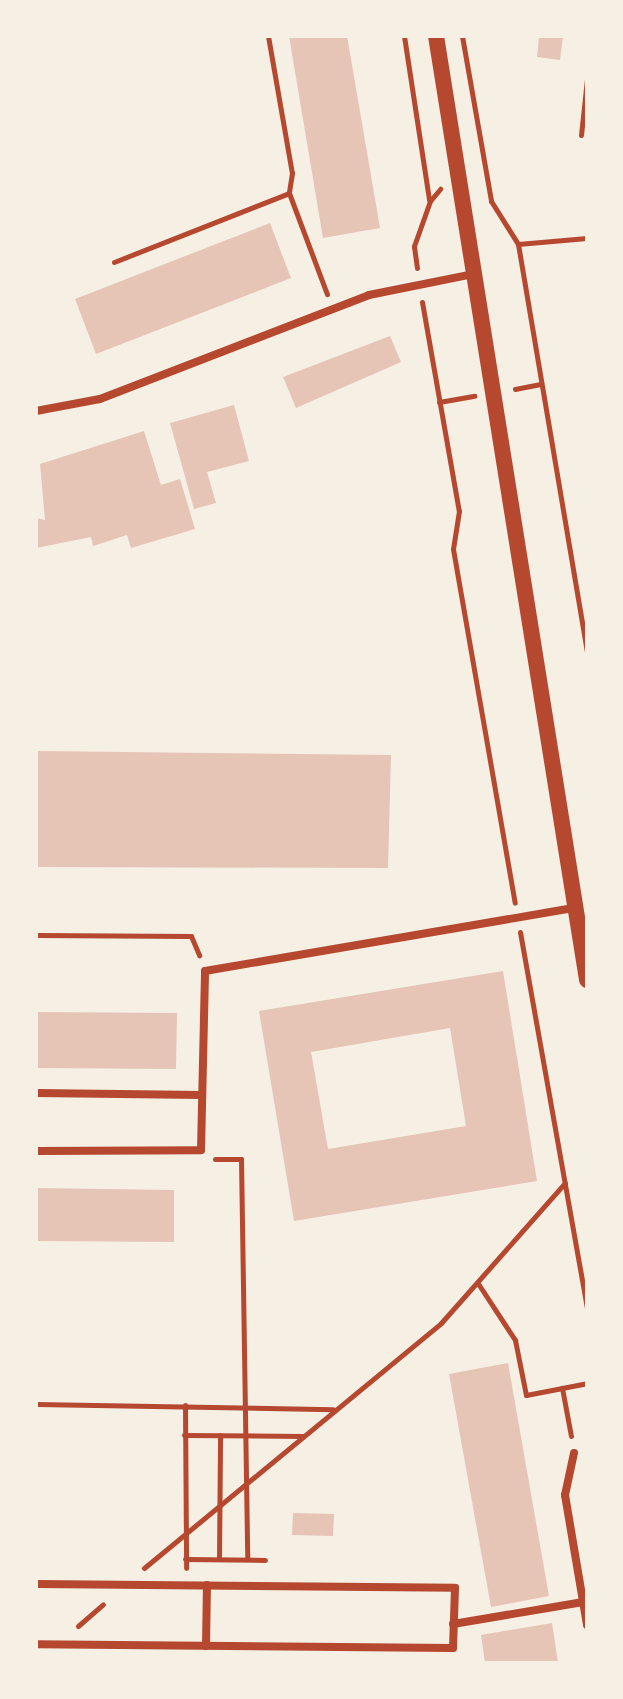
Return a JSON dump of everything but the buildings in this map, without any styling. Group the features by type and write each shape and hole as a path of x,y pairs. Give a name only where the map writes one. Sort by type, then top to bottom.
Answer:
{"main road":[{"path":"436,36 587,980"}],"street":[{"path":"36,411 100,399 333,310 419,282 473,274"},
{"path":"36,1151 201,1150 205,971 576,908"},
{"path":"36,1093 202,1095"},
{"path":"574,1453 565,1495 587,1625"},
{"path":"36,1584 455,1588 453,1648 36,1644"},
{"path":"206,1646 207,1585"},
{"path":"453,1624 583,1602"}],"path":[{"path":"268,36 292,173 289,193 333,310"},
{"path":"404,36 430,201 414,246 459,511 453,549 587,1309"},
{"path":"462,36 491,201 518,244 587,651"},
{"path":"581,135 587,79"},
{"path":"114,262 289,193"},
{"path":"518,244 587,238"},
{"path":"36,935 191,936 205,971"},
{"path":"201,1150 213,1159 241,1159 247,1559"},
{"path":"57,1645 246,1481 441,1323 479,1285 565,1183"},
{"path":"479,1285 515,1340 526,1395 587,1383"},
{"path":"562,1388 574,1453"},
{"path":"36,1404 334,1409"},
{"path":"185,1405 186,1584"},
{"path":"184,1435 304,1436"},
{"path":"219,1559 220,1435"},
{"path":"185,1559 265,1560"}]}
